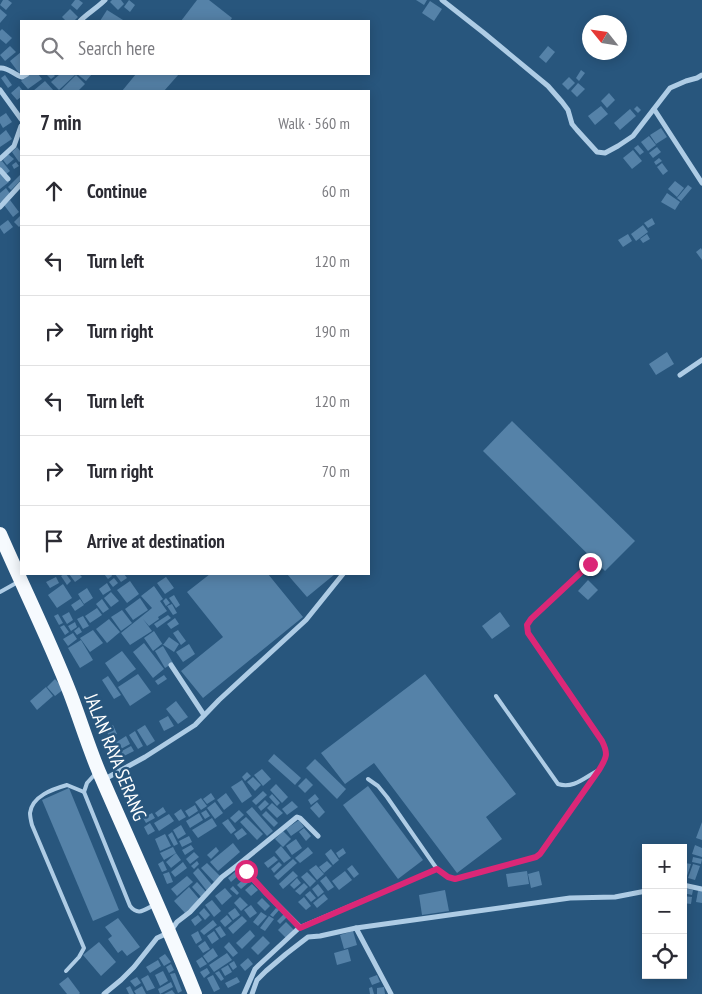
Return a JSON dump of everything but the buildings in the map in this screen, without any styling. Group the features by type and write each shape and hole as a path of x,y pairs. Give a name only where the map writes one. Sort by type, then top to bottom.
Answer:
{"highway":[{"name":"JALAN RAYA SERANG","path":"0,534 71,694 101,775 195,994"}],"street":[{"path":"81,20 105,0"},
{"path":"442,0 548,86 565,106 572,124 597,152 605,153 633,136 670,88 702,75"},
{"path":"0,68 3,67 18,76 22,77 25,75"},
{"path":"0,90 20,118"},
{"path":"654,109 702,183"},
{"path":"0,159 14,146 20,129"},
{"path":"0,170 8,179"},
{"path":"0,207 20,185"},
{"path":"680,375 702,360"},
{"path":"101,775 145,757 195,725 218,700 306,620 342,575"},
{"path":"171,665 204,715"},
{"path":"104,994 134,967 157,938 170,932 177,922 190,912 222,877 297,817 318,836"},
{"path":"239,864 300,928 255,969 244,994"},
{"path":"687,886 702,889"},
{"path":"252,994 257,980 308,937 356,928 570,898 615,897 642,892"},
{"path":"356,928 391,994"}],"lane":[{"path":"368,779 378,786 387,797 437,869 448,877 455,879 536,857 540,854 599,770 606,758 606,749 528,633 527,625 531,619 590,564"},
{"path":"0,592 20,581"},
{"path":"496,696 558,784 564,786 574,784 599,770"},
{"path":"101,775 87,783 84,792 130,906 134,911 139,912 156,904"},
{"path":"66,971 80,958 84,948 32,825 30,811 37,799 51,789 67,785 84,792"},
{"path":"300,928 437,869"}],"route":[{"path":"246,871 300,928 437,869 448,877 455,879 536,857 540,854 599,770 606,758 606,749 528,633 527,625 531,619 590,564"}]}
